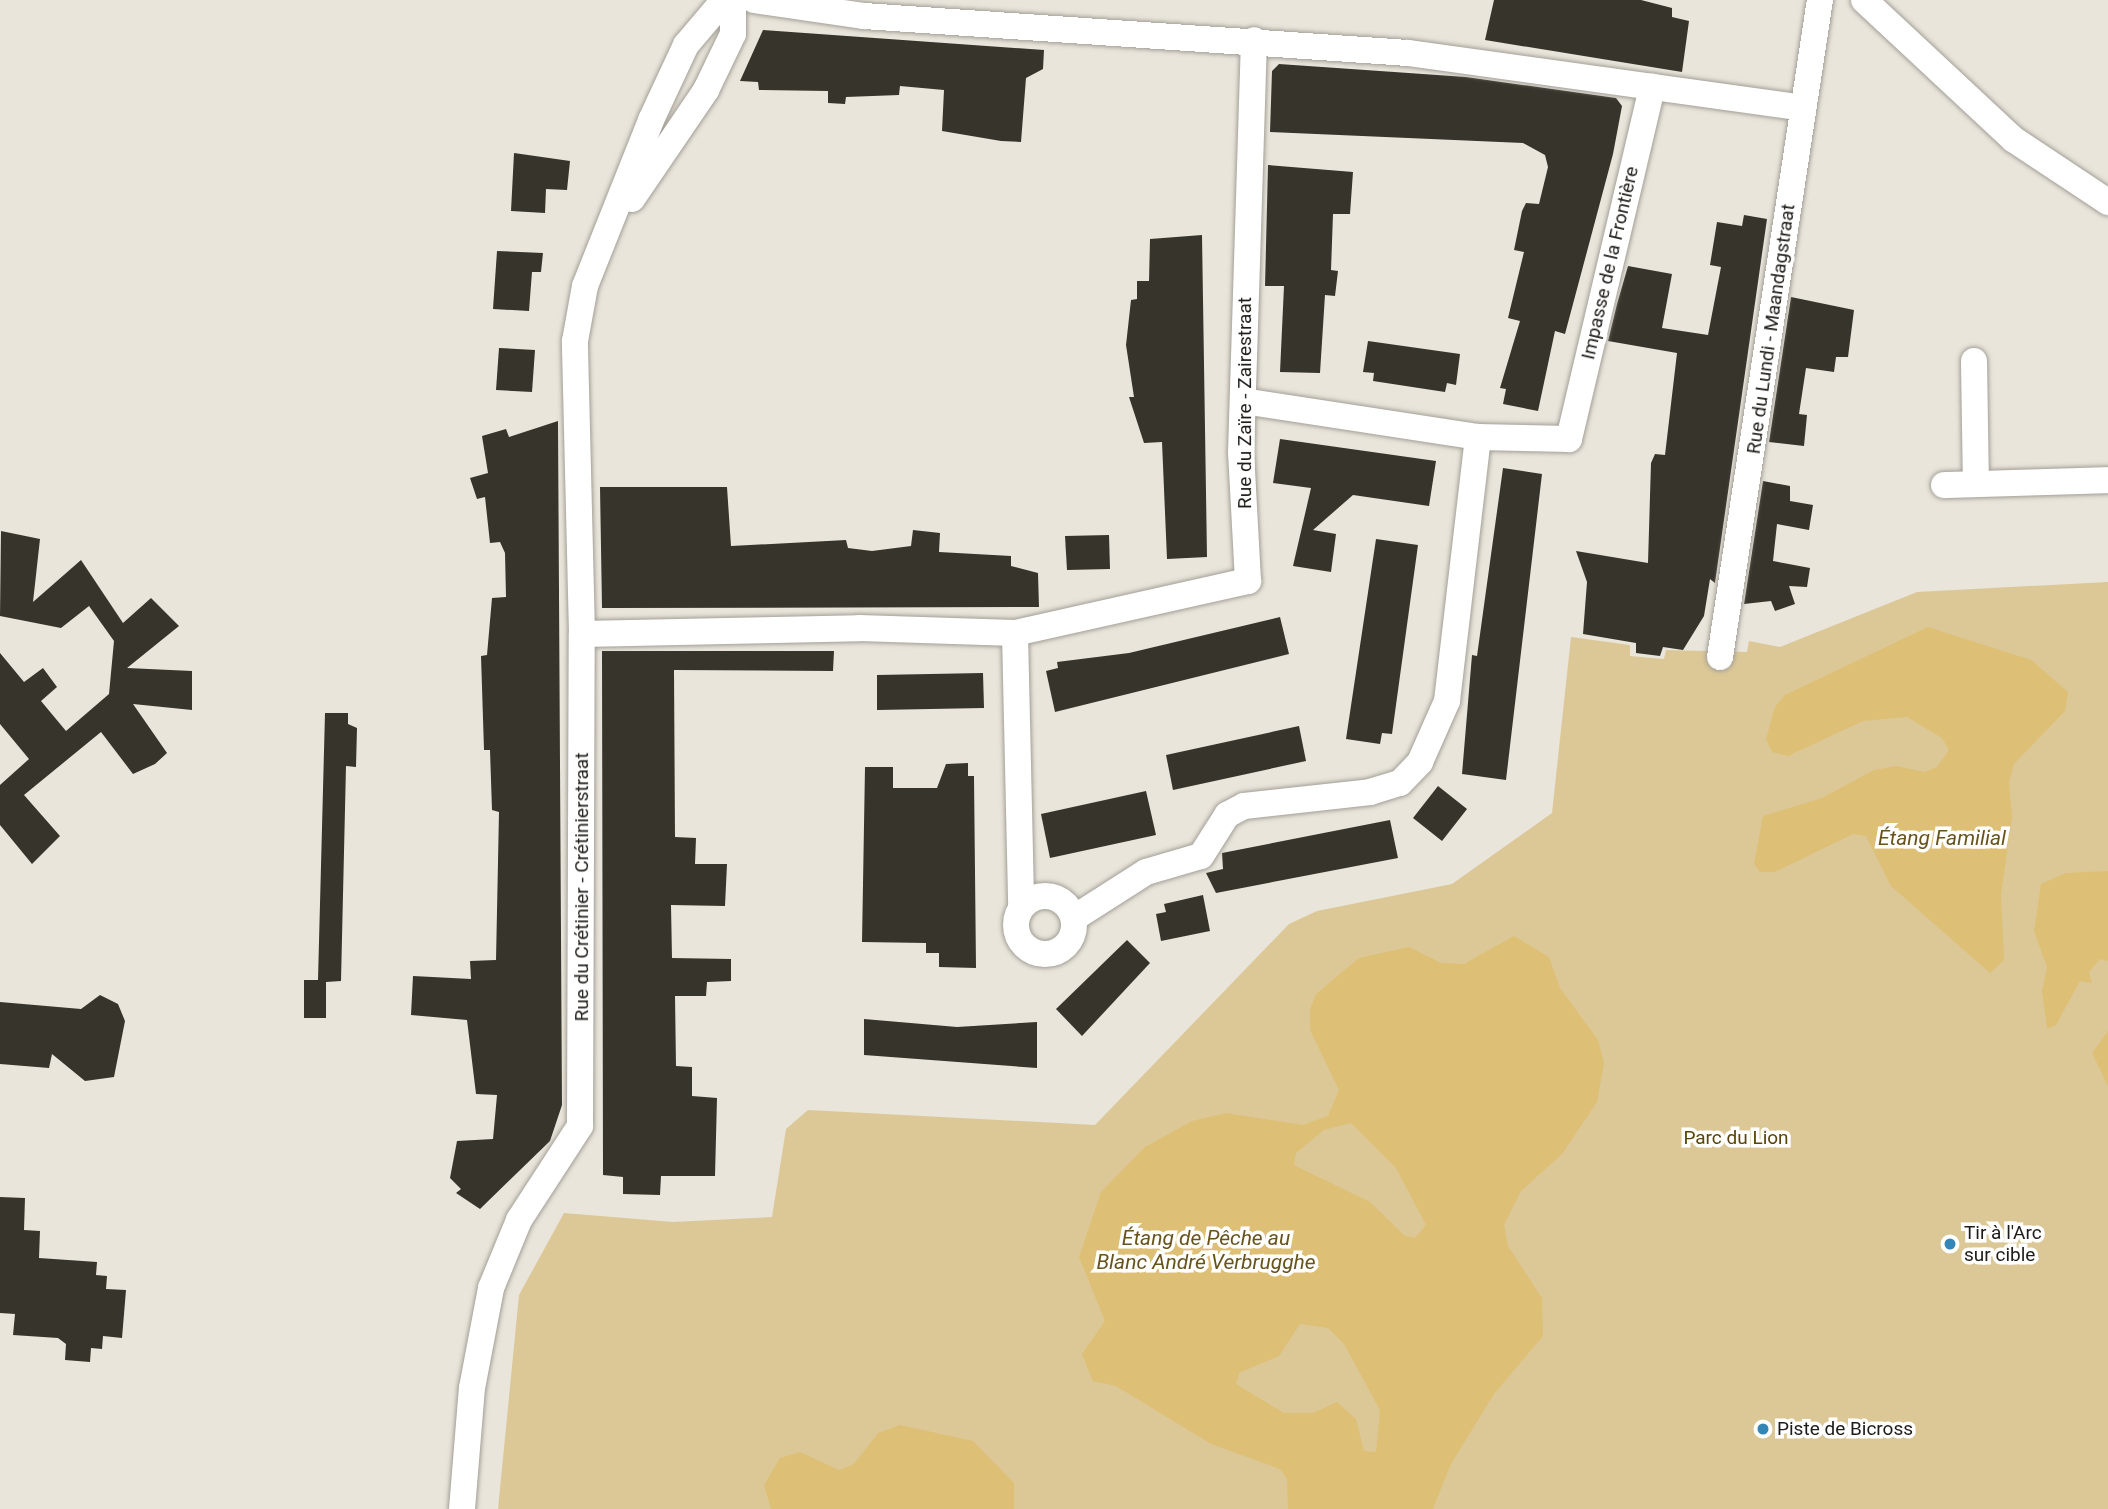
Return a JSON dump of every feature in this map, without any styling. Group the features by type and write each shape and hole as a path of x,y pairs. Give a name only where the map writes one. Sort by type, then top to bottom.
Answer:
{"street":[{"name":"Rue du Crétinier - Crétinierstraat","path":"462,1509 478,1349 491,1287 519,1220 580,1126 582,634 575,341 601,244 686,45 724,0"},
{"name":"Rue du Crétinier - Crétinierstraat","path":"601,244 706,90 733,34 733,0"},
{"path":"754,0 864,16 1254,40 1529,66 1651,87 1803,108"},
{"name":"Rue du Lundi - Maandagstraat","path":"1720,657 1820,0"},
{"path":"1864,0 2013,139 2108,202"},
{"name":"Rue du Zaïre - Zairestraat","path":"582,634 859,628 1015,633 1248,581 1243,401 1254,40"},
{"name":"Impasse de la Frontière","path":"1478,438 1569,439 1651,87"},
{"path":"1974,361 1976,484"},
{"path":"1015,633 1021,906 1015,921 1019,941 1034,953 1048,955 1067,945 1074,918 1146,872 1201,856 1227,815 1244,806 1370,792 1400,783 1420,762 1447,701 1478,438 1243,401"},
{"path":"1944,485 2108,480"},
{"path":"1021,906 1051,895 1065,903 1074,918"}],"green space":[{"name":"Parc du Lion","path":"2108,582 2108,1509 498,1509 519,1295 564,1213 673,1222 772,1217 786,1129 808,1110 1095,1125 1289,924 1317,911 1452,884 1552,813 1571,637 1630,645 1630,656 1664,659 1666,650 1747,652 1749,641 1780,647 1917,592"}],"water":[{"name":"Étang Familial","path":"1928,627 2031,660 2068,692 2065,711 2014,764 2009,782 2012,818 2001,894 2004,960 1990,973 1891,886 1866,836 1853,834 1775,872 1760,872 1754,864 1763,816 1822,798 1874,770 1896,766 1924,772 1937,767 1949,750 1942,738 1907,717 1863,721 1788,756 1772,752 1766,739 1775,707 1785,695"},
{"name":"Étang Familial","path":"2108,871 2108,961 2100,959 2089,972 2092,983 2080,981 2056,1025 2047,1029 2042,991 2047,967 2034,931 2041,884 2066,873"},
{"name":"Étang de Pêche au Blanc André Verbrugghe","path":"1514,936 1549,957 1560,988 1598,1040 1604,1063 1597,1102 1562,1154 1521,1191 1504,1225 1508,1246 1542,1298 1543,1336 1494,1394 1451,1464 1433,1509 1288,1509 1287,1479 1280,1469 1211,1444 1116,1386 1093,1381 1082,1354 1105,1321 1079,1257 1101,1192 1145,1147 1192,1121 1226,1113 1303,1125 1328,1116 1339,1090 1310,1030 1310,1009 1316,994 1359,958 1409,947 1441,963 1464,964","holes":["1351,1123 1396,1168 1426,1225 1415,1238 1405,1236 1370,1202 1294,1165 1296,1153 1324,1130","1300,1324 1328,1328 1344,1344 1380,1410 1376,1452 1364,1451 1356,1419 1337,1402 1313,1413 1284,1413 1236,1384 1239,1373 1279,1356"]},
{"path":"2108,1031 2108,1086 2092,1053"},
{"path":"900,1425 973,1441 1014,1483 1014,1509 771,1509 764,1485 780,1458 800,1452 839,1470 854,1464 878,1433"}],"building":[{"path":"1494,0 1641,0 1672,8 1672,17 1689,21 1682,72 1485,40"},
{"path":"763,30 1044,50 1043,69 1026,78 1021,142 1001,141 942,131 944,90 900,86 899,95 846,97 845,104 828,103 828,91 759,90 758,82 740,81"},
{"path":"1279,64 1466,77 1616,98 1622,106 1613,154 1565,334 1555,331 1538,411 1503,404 1506,389 1500,388 1520,321 1508,318 1524,252 1514,250 1526,203 1539,204 1548,167 1545,155 1523,143 1270,132 1272,71"},
{"path":"514,153 570,161 567,190 546,189 545,213 511,211"},
{"path":"1268,165 1353,172 1350,214 1333,214 1331,270 1338,271 1335,296 1325,295 1320,373 1280,372 1284,286 1265,286"},
{"path":"1744,215 1767,219 1715,583 1710,579 1704,616 1683,650 1663,647 1660,656 1636,653 1636,643 1583,634 1587,582 1576,551 1648,563 1651,463 1655,454 1665,455 1677,353 1608,341 1617,304 1628,266 1672,274 1662,328 1708,335 1721,267 1710,265 1717,222 1742,226"},
{"path":"1202,235 1207,557 1167,559 1162,442 1144,443 1129,397 1134,397 1126,345 1131,300 1137,299 1137,281 1149,281 1150,239"},
{"path":"497,251 543,253 541,272 532,272 529,311 493,309"},
{"path":"1791,297 1854,310 1848,357 1836,357 1834,372 1806,368 1799,414 1807,415 1804,446 1769,442"},
{"path":"1368,341 1460,354 1456,385 1447,383 1445,392 1373,381 1374,373 1363,372"},
{"path":"499,348 535,350 532,392 496,390"},
{"path":"558,421 562,1105 550,1141 480,1209 456,1193 461,1189 450,1178 457,1141 493,1139 497,1095 476,1094 467,1020 411,1015 413,976 471,979 470,961 496,960 499,812 492,810 490,750 484,750 481,656 487,655 492,598 506,597 505,553 500,542 490,543 485,497 477,499 470,478 488,473 482,436 506,429 509,437"},
{"path":"1280,439 1436,461 1429,506 1353,495 1313,530 1336,534 1331,572 1293,566 1311,488 1273,483"},
{"path":"1503,468 1542,474 1506,780 1462,774 1472,655 1477,656"},
{"path":"1763,481 1790,486 1790,501 1813,505 1809,530 1777,524 1773,561 1810,568 1807,587 1789,586 1795,604 1775,611 1771,601 1744,604"},
{"path":"600,487 727,487 731,546 846,540 848,548 872,551 911,546 913,530 940,533 939,552 1011,556 1011,566 1038,573 1039,607 602,608"},
{"path":"1,531 40,539 33,602 81,560 123,623 151,598 179,626 127,668 192,671 192,710 133,704 167,753 155,764 133,774 101,732 24,795 60,836 32,864 0,825 0,785 29,759 0,724 0,653 24,682 43,668 57,687 41,701 66,731 109,694 114,641 89,606 61,628 0,616"},
{"path":"1109,535 1110,569 1067,570 1065,536"},
{"path":"1376,539 1418,545 1392,734 1382,733 1380,744 1346,739"},
{"path":"1280,617 1289,654 1055,712 1046,671 1058,668 1057,662 1129,653"},
{"path":"602,651 834,651 833,671 674,670 675,837 696,838 695,864 727,864 725,906 671,905 672,958 731,959 731,981 707,982 706,996 675,996 676,1066 692,1067 692,1096 717,1098 715,1176 661,1176 660,1195 623,1194 623,1177 603,1175"},
{"path":"983,673 984,708 877,710 877,675"},
{"path":"325,713 348,713 348,724 357,728 356,767 346,766 341,981 326,982 326,1018 304,1018 304,980 318,980"},
{"path":"1299,726 1306,761 1173,790 1166,755"},
{"path":"968,763 968,776 974,776 976,968 939,967 939,953 926,953 926,943 862,942 865,767 893,767 893,788 937,788 946,764"},
{"path":"1438,786 1467,809 1442,841 1413,818"},
{"path":"1146,791 1156,835 1050,858 1041,814"},
{"path":"1390,820 1398,858 1216,893 1206,873 1223,869 1222,853"},
{"path":"1203,895 1210,931 1161,941 1156,914 1166,912 1164,904"},
{"path":"1127,940 1150,963 1082,1036 1056,1009"},
{"path":"100,995 118,1004 125,1021 114,1077 85,1081 52,1054 49,1068 0,1064 0,1002 81,1009"},
{"path":"864,1019 957,1027 1037,1022 1037,1068 864,1055"},
{"path":"0,1197 25,1198 24,1230 40,1231 39,1258 97,1262 96,1275 107,1276 106,1289 126,1290 122,1338 103,1336 102,1349 91,1348 90,1362 65,1360 66,1344 58,1338 13,1335 15,1314 0,1313"}],"place":[{"name":"Tir à l'Arc sur cible","path":"1950,1244"},
{"name":"Piste de Bicross","path":"1763,1429"}]}
